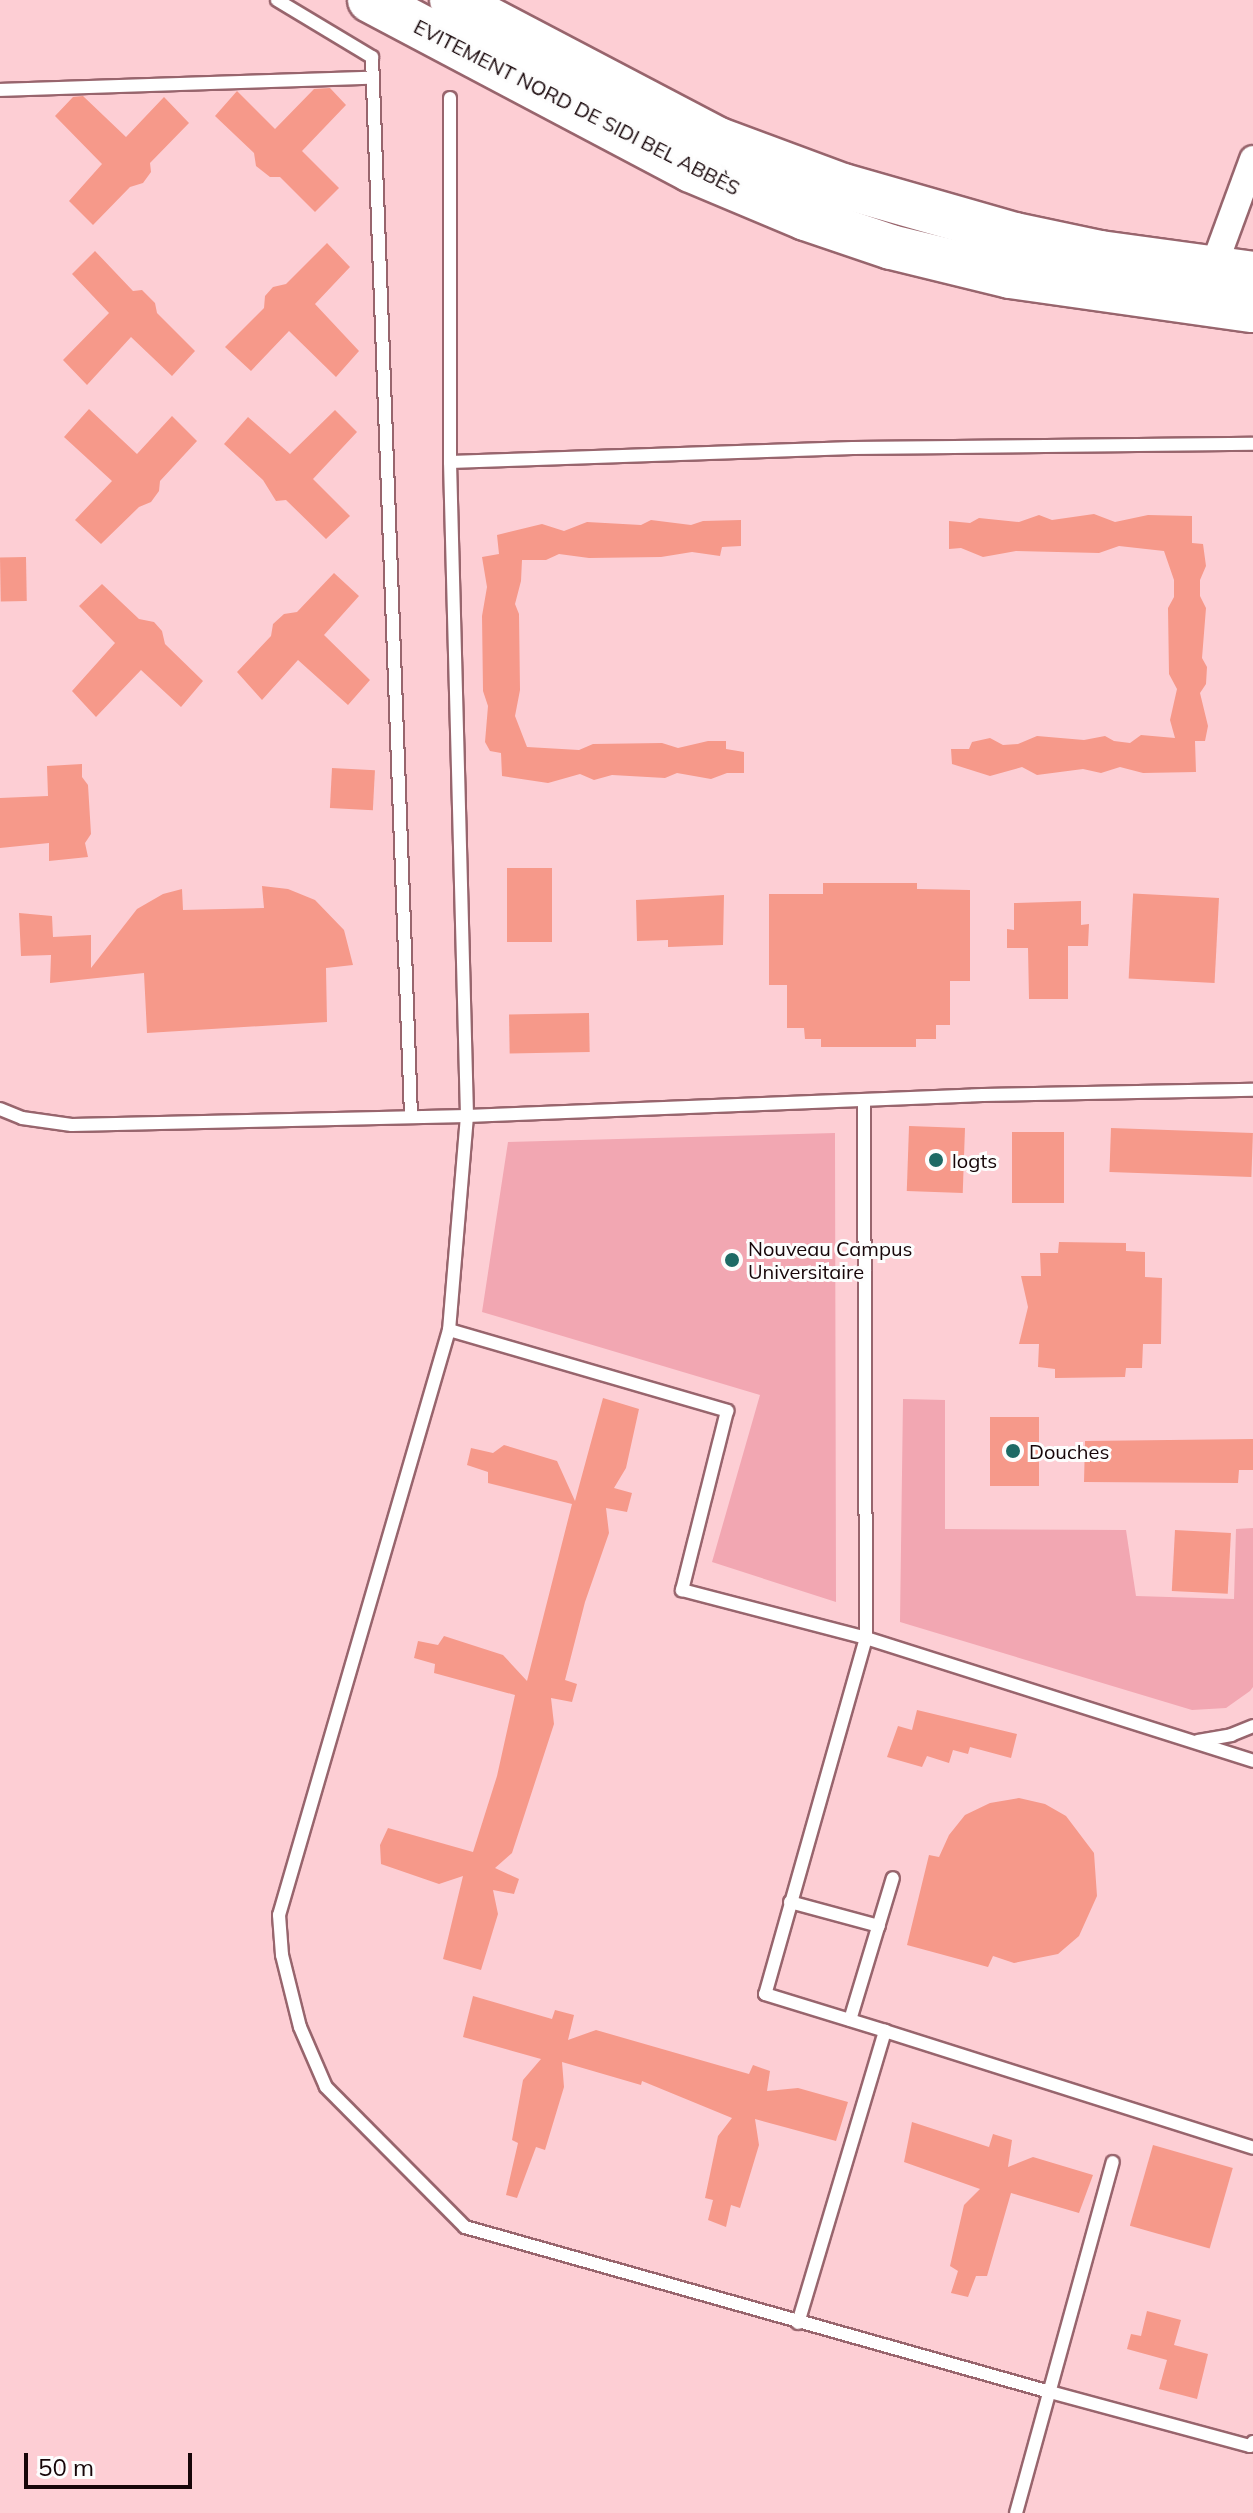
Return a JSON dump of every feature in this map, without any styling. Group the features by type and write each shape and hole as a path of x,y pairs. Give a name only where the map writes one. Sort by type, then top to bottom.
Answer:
{"highway":[{"name":"EVITEMENT NORD DE SIDI BEL ABBÈS","path":"370,0 691,170 805,218 891,247 1010,276 1253,310"},
{"name":"EVITEMENT NORD DE SIDI BEL ABBÈS","path":"452,0 719,140 843,186 1015,235 1100,253 1233,271"}],"street":[{"path":"1233,271 1253,159"}],"lane":[{"path":"277,0 372,57 411,1117"},
{"path":"0,90 371,78"},
{"path":"450,98 450,462 467,1116 449,1330 279,1915 282,1955 300,2027 326,2087 465,2227 1050,2392 1250,2446 1253,2442"},
{"path":"450,462 853,448 1253,444"},
{"path":"0,1109 22,1118 72,1125 467,1116 983,1095 1253,1090"},
{"path":"864,1101 866,1638 765,1994 1253,2148"},
{"path":"449,1330 727,1411 682,1590 866,1638 1253,1761"},
{"path":"1193,1742 1231,1735 1253,1726"},
{"path":"850,2020 893,1878"},
{"path":"790,1902 879,1926"},
{"path":"798,2323 885,2031"},
{"path":"1016,2513 1113,2162"}],"shaded area":[{"path":"835,1133 836,1602 712,1562 760,1395 482,1312 508,1142"},
{"path":"903,1399 945,1400 945,1529 1126,1530 1136,1596 1234,1599 1236,1529 1253,1528 1253,1687 1250,1691 1226,1708 1192,1710 900,1622"}],"building":[{"path":"330,88 346,105 302,151 339,188 315,212 280,177 270,177 256,166 254,153 215,116 237,91 275,129 314,89"},
{"path":"83,96 126,137 164,97 189,123 150,163 151,172 143,183 130,187 93,225 69,201 102,164 55,116 73,97"},
{"path":"327,243 350,267 315,304 359,351 336,377 289,331 251,371 225,347 264,308 265,296 273,287 286,284"},
{"path":"95,251 133,291 142,290 155,303 157,313 195,351 172,376 131,337 87,385 63,360 109,313 72,274"},
{"path":"89,409 137,454 172,416 197,441 160,481 159,491 151,502 139,507 101,544 75,520 112,481 64,437"},
{"path":"335,410 357,432 313,479 350,516 326,539 286,500 276,501 263,480 224,444 248,417 290,454"},
{"path":"1094,514 1115,522 1148,515 1192,516 1192,543 1203,544 1206,566 1200,580 1200,596 1206,608 1202,658 1207,667 1206,684 1200,693 1208,726 1205,741 1195,741 1196,772 1143,773 1120,767 1101,773 1083,769 1037,775 1022,767 990,776 952,764 951,749 969,749 972,742 990,738 1003,745 1018,744 1037,736 1084,740 1105,736 1130,743 1141,735 1175,738 1170,720 1177,689 1169,674 1168,608 1174,597 1174,580 1164,551 1119,546 1099,553 1016,551 983,557 961,548 949,549 949,521 970,523 979,518 1019,522 1039,515 1052,520"},
{"path":"651,520 691,525 703,521 741,520 741,546 722,547 720,556 692,552 661,557 589,558 559,554 546,560 522,560 515,604 519,614 520,690 515,716 527,747 579,750 593,744 662,743 678,748 708,741 726,741 726,749 744,752 744,773 727,773 711,779 677,773 665,778 612,775 594,780 580,774 548,783 502,776 501,753 490,751 485,742 488,706 483,691 482,616 487,587 482,557 499,554 497,535 542,524 564,531 587,522 641,525"},
{"path":"0,557 26,557 27,601 1,601"},
{"path":"334,573 359,596 324,635 370,680 348,705 298,660 262,700 237,672 271,636 273,624 284,614 297,612"},
{"path":"102,584 139,619 154,622 162,631 165,644 203,681 181,707 141,670 96,717 72,691 115,643 79,606"},
{"path":"82,764 82,777 88,785 91,834 85,843 88,857 49,861 49,843 0,848 0,798 48,796 47,766"},
{"path":"332,768 375,770 373,810 330,808"},
{"path":"507,868 552,868 552,942 507,942"},
{"path":"823,883 917,883 917,889 970,890 970,981 950,981 950,1025 936,1025 936,1039 916,1039 916,1047 821,1047 821,1039 805,1039 804,1028 787,1028 787,985 769,985 769,894 823,894"},
{"path":"262,886 288,889 315,900 344,930 353,965 326,968 327,1022 147,1033 144,973 50,983 51,955 21,956 19,913 52,916 53,937 91,935 91,968 137,909 163,894 182,889 183,910 264,908"},
{"path":"1133,893 1219,898 1215,983 1129,978"},
{"path":"724,895 723,945 668,947 668,940 637,941 636,900"},
{"path":"1081,901 1081,925 1089,924 1088,946 1068,946 1068,999 1029,999 1028,948 1007,948 1007,929 1014,930 1014,903"},
{"path":"589,1013 590,1052 510,1053 509,1014"},
{"name":"logts","path":"909,1126 965,1128 963,1193 907,1191"},
{"path":"1111,1128 1253,1133 1251,1177 1109,1172"},
{"path":"1012,1132 1064,1132 1064,1203 1012,1203"},
{"path":"1059,1242 1126,1243 1126,1251 1145,1252 1145,1277 1162,1278 1161,1344 1143,1344 1142,1368 1126,1368 1125,1377 1055,1378 1055,1369 1038,1367 1039,1344 1019,1344 1028,1307 1021,1276 1041,1276 1040,1253 1058,1253"},
{"path":"603,1398 639,1409 626,1468 614,1488 632,1493 627,1512 606,1508 609,1533 585,1602 565,1680 577,1684 572,1702 551,1698 554,1724 512,1853 495,1868 519,1879 514,1894 493,1890 498,1914 481,1970 443,1959 463,1876 439,1884 381,1864 380,1845 388,1828 473,1852 497,1776 515,1695 434,1673 435,1664 414,1658 418,1641 438,1645 444,1636 503,1655 527,1681 572,1504 488,1483 488,1472 467,1465 471,1448 493,1453 504,1445 557,1461 575,1501"},
{"name":"Douches","path":"990,1417 1039,1417 1039,1486 990,1486"},
{"path":"1253,1439 1253,1470 1239,1470 1238,1483 1084,1482 1085,1441"},
{"path":"1175,1530 1231,1533 1228,1594 1172,1591"},
{"path":"917,1710 1017,1734 1011,1758 970,1747 968,1754 953,1750 949,1763 927,1756 922,1767 887,1757 898,1726 912,1730"},
{"path":"1019,1798 1045,1804 1066,1816 1094,1853 1097,1896 1079,1936 1058,1954 1014,1963 993,1956 988,1967 907,1945 929,1855 939,1857 949,1835 965,1815 990,1803"},
{"path":"473,1996 552,2019 555,2010 574,2015 568,2040 596,2030 749,2074 753,2065 770,2071 767,2091 798,2088 848,2102 836,2141 755,2119 759,2145 740,2208 731,2205 726,2227 708,2220 713,2200 705,2198 718,2136 732,2118 642,2081 641,2085 562,2062 564,2087 545,2150 536,2147 517,2198 506,2195 518,2143 512,2140 523,2080 541,2059 463,2037"},
{"path":"912,2122 989,2147 993,2134 1012,2140 1008,2167 1033,2157 1093,2175 1079,2213 1011,2193 987,2276 976,2276 968,2297 951,2293 958,2271 950,2266 964,2205 980,2189 904,2162"},
{"path":"1153,2145 1233,2168 1210,2249 1130,2226"},
{"path":"1147,2311 1181,2320 1174,2345 1208,2354 1197,2399 1159,2389 1167,2360 1127,2349 1131,2334 1141,2336"}],"place":[{"name":"logts","path":"936,1160"},
{"name":"Nouveau Campus Universitaire","path":"732,1260"},
{"name":"Douches","path":"1013,1451"}]}
